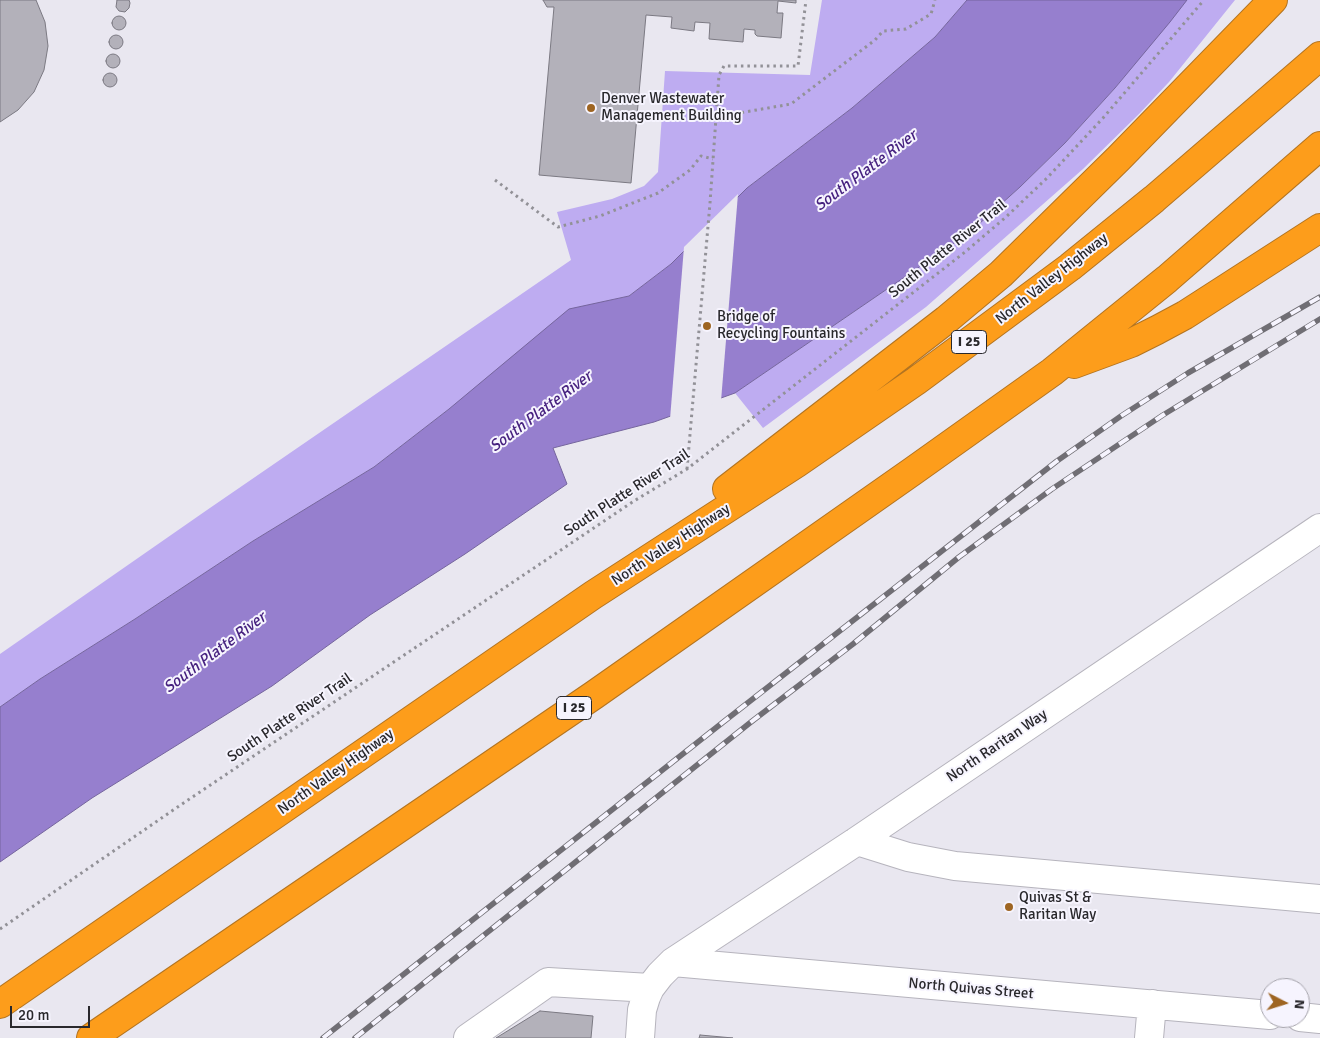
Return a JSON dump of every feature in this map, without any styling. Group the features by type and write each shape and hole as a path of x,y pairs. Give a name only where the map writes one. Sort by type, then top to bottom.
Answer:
{"highway":[{"path":"593,595 798,433 946,320 1000,274 1119,158 1273,0"},
{"name":"North Valley Highway","path":"0,1004 593,595 797,463 916,381 1070,267 1154,199 1320,56"},
{"name":"I 25","path":"91,1038 594,695 1052,372 1167,279 1320,146"},
{"path":"1052,372 1131,343 1185,315 1320,228"}],"street":[{"name":"North Raritan Way","path":"650,988 673,962 1320,528"},
{"path":"856,841 908,857 955,866 1320,899"},
{"name":"North Quivas Street","path":"673,962 1260,1014"},
{"path":"468,1038 548,982 650,988 642,1010 640,1038"},
{"path":"1149,1038 1152,1004"}],"path":[{"path":"688,469 719,75 724,66 798,66 806,0"},
{"path":"716,117 791,104 875,40 883,31 906,29 931,14 935,0"},
{"name":"South Platte River Trail","path":"0,930 363,682 634,501 688,469 965,252 1006,217 1047,178 1103,118 1204,0"},
{"path":"495,180 558,226 600,216 658,193 690,170 701,156 713,158"}],"shaded area":[{"path":"822,0 967,0 935,37 852,108 747,188 671,264 629,296 604,302 449,409 374,467 253,541 0,707 0,654 571,260 557,212 612,199 644,186 658,172 665,71 810,75"},
{"path":"1185,0 1235,0 1169,82 1083,169 926,307 763,428 735,393 969,233 1065,143 1115,88"}],"water":[{"name":"South Platte River","path":"967,0 1187,0 1115,88 1065,143 969,233 735,393 654,422 553,448 567,484 465,554 370,615 272,686 92,798 0,862 0,707 253,541 374,467 449,409 569,309 629,296 671,264 747,188 852,108 935,37"}],"pier":[{"path":"738,194 721,401 670,419 684,247"}],"building":[{"path":"0,0 36,0 45,22 48,46 44,70 34,92 18,110 0,122"},
{"path":"117,0 129,0 129,8 125,12 119,11 116,7"},
{"name":"Denver Wastewater Management Building","path":"543,0 796,0 796,3 778,1 777,13 783,13 781,38 757,36 755,30 744,29 743,42 709,39 710,23 695,22 694,31 671,28 672,17 646,15 631,183 539,175 554,7 547,7"},
{"path":"116,16 122,16 126,23 122,30 116,30 112,26 112,20"},
{"path":"113,35 119,35 123,42 119,49 113,49 109,45 109,39"},
{"path":"110,54 116,54 120,61 116,68 110,68 106,64 106,58"},
{"path":"107,73 113,73 117,80 113,87 107,87 103,83 103,77"},
{"path":"540,1011 593,1016 591,1038 496,1038"},
{"path":"700,1035 733,1038 699,1038"}],"railway":[{"path":"323,1038 1057,461 1121,416 1188,373 1320,297"},
{"path":"355,1038 751,722 853,644 959,557 1052,489 1163,415 1320,319"}],"place":[{"name":"Denver Wastewater Management Building","path":"591,108"},
{"name":"Bridge of Recycling Fountains","path":"707,326"},
{"name":"Quivas St & Raritan Way","path":"1009,907"}]}
